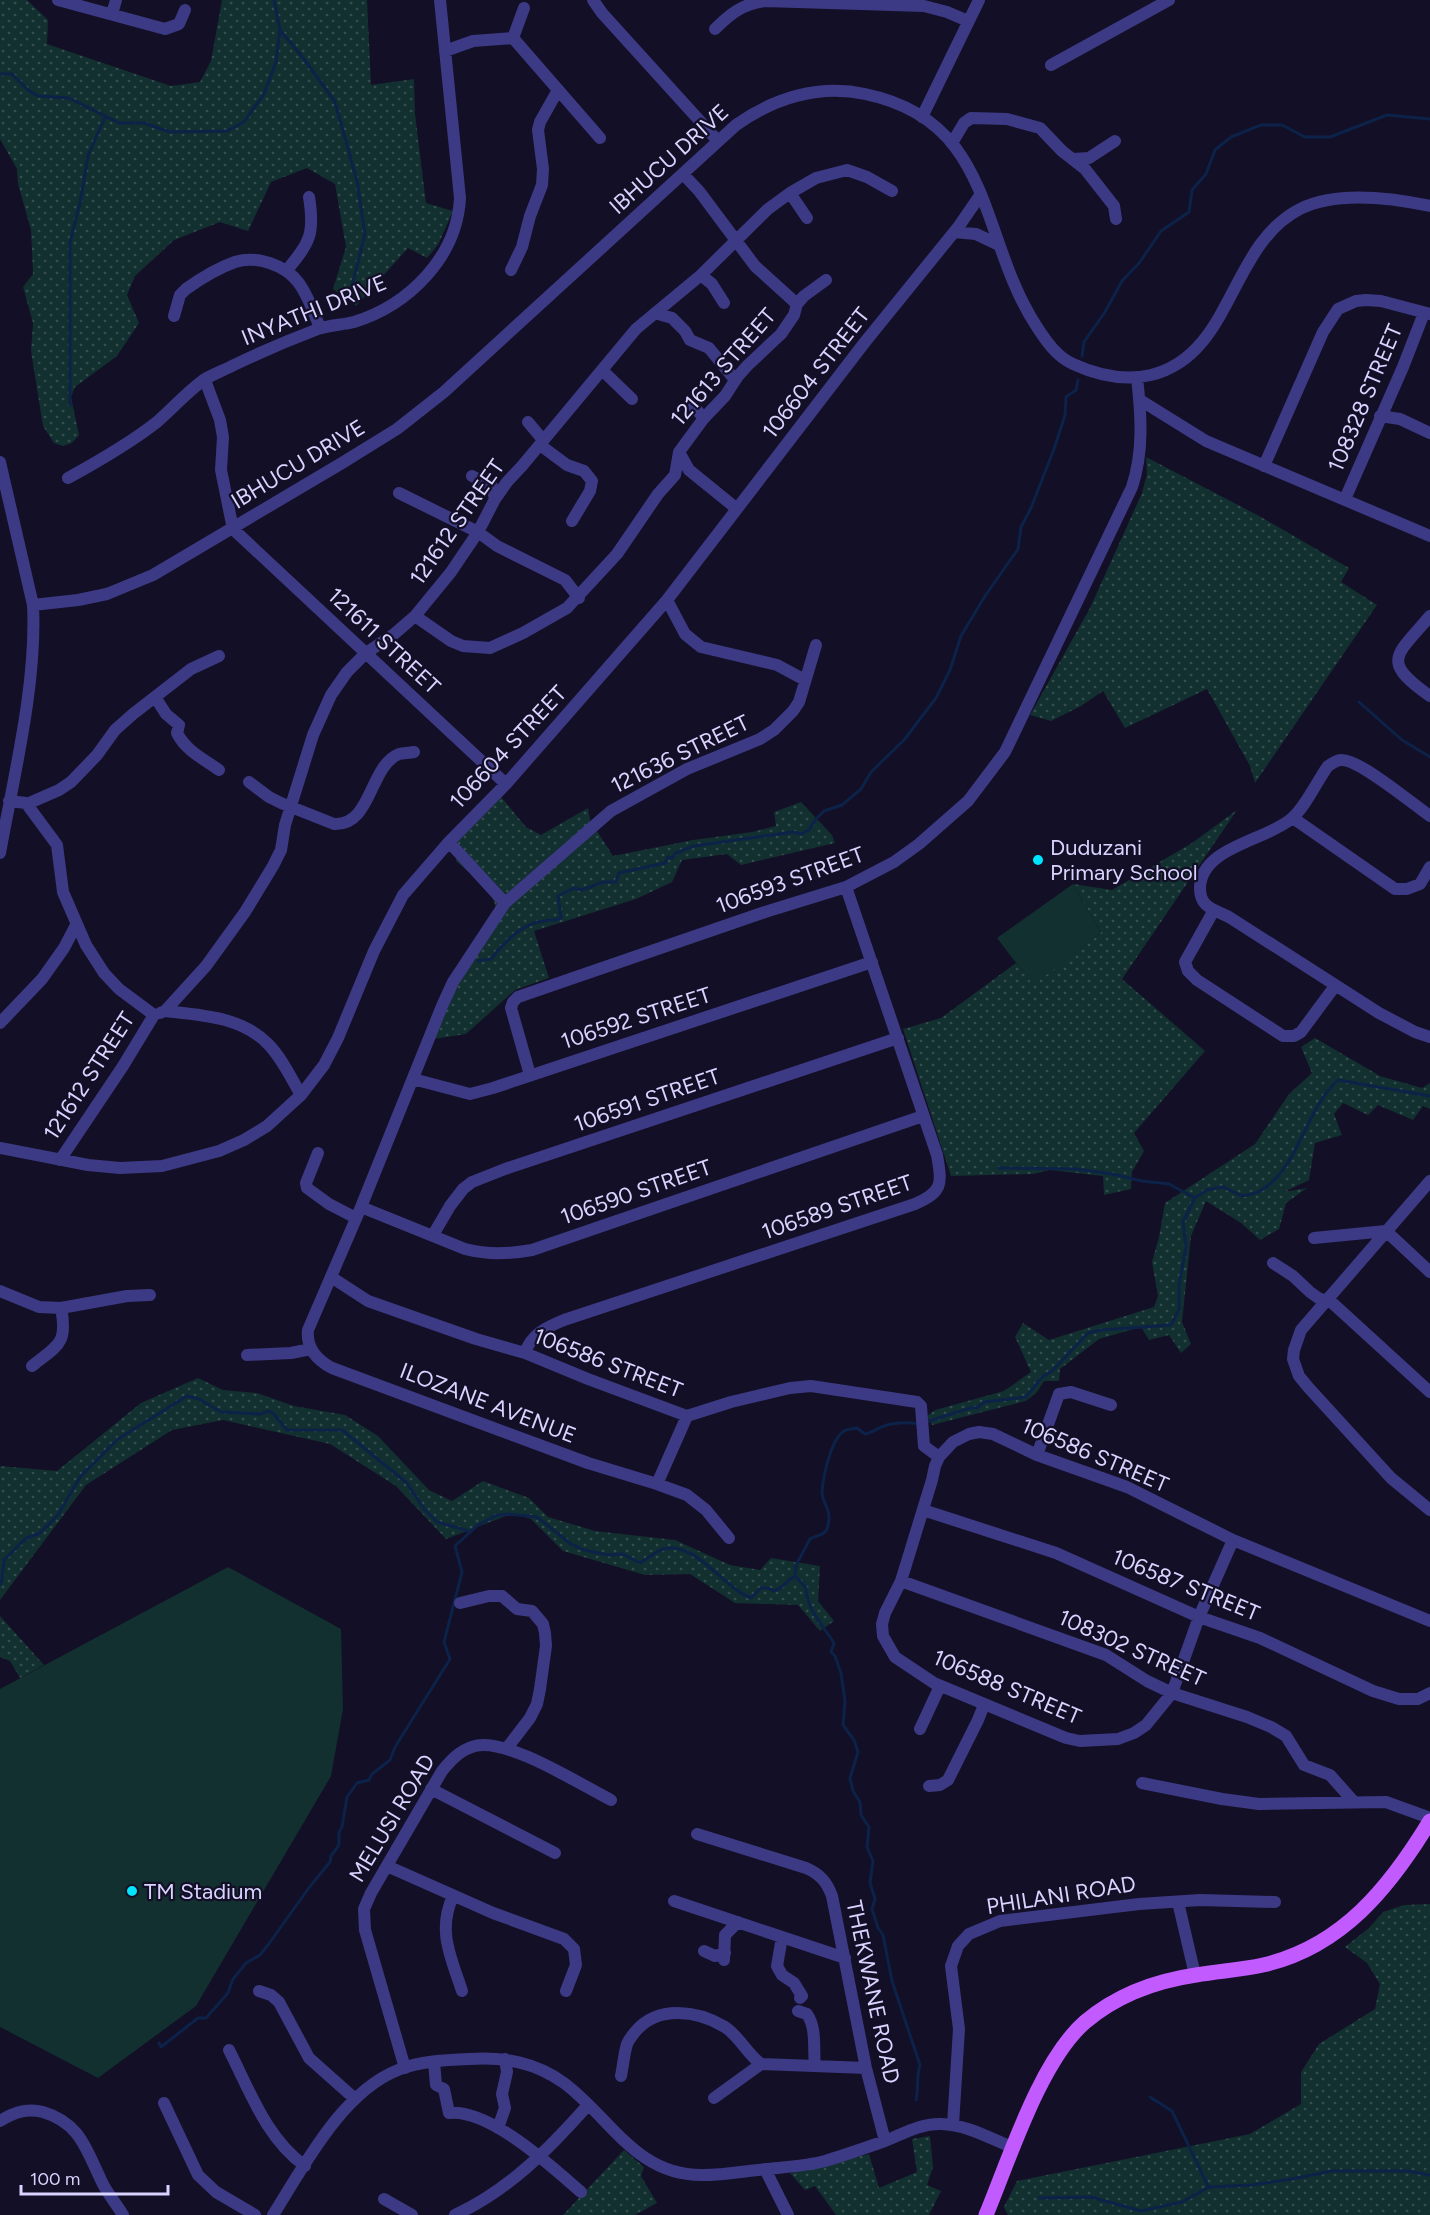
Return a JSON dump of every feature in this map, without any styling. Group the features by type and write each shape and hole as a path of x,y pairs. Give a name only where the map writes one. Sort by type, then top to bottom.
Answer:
{"main road":[{"path":"986,2215 1055,2059 1083,2024 1120,1997 1147,1986 1195,1975 1279,1961 1310,1948 1347,1925 1383,1890 1405,1862 1430,1820"}],"street":[{"path":"58,0 165,29 179,24 185,10"},
{"path":"112,14 116,0"},
{"name":"INYATHI DRIVE","path":"68,478 137,437 205,380 255,354 320,328 353,322 382,310 425,279 453,234 459,213 460,198 440,0"},
{"path":"593,0 602,13 718,141"},
{"path":"922,117 979,0"},
{"path":"1051,65 1168,0"},
{"path":"716,29 732,12 751,3 765,2 897,2 924,6 968,21"},
{"path":"513,38 524,8"},
{"path":"446,51 473,41 513,38"},
{"path":"513,38 600,138"},
{"path":"511,270 522,247 530,216 542,185 543,169 538,130 540,122 558,90"},
{"name":"IBHUCU DRIVE","path":"33,605 107,594 153,575 397,429 444,392 718,141 747,117 792,96 848,91 900,105 934,125 967,163 1031,318 1055,351 1069,363 1114,376 1137,377 1159,372 1174,366 1196,350 1212,330 1253,253 1276,228 1298,210 1326,200 1350,198 1394,200 1430,206"},
{"path":"952,143 969,119 976,117 1007,119 1043,129 1062,151 1085,169 1114,206 1116,219"},
{"path":"1073,159 1089,158 1115,141"},
{"name":"121612 STREET","path":"60,1160 159,1013 206,966 245,912 281,850 291,807 321,715 331,695 366,653 393,635 415,616 451,572 507,482 622,344 701,275 768,209 816,178 847,170 867,177 892,191"},
{"path":"683,174 699,191 755,266 797,304"},
{"path":"790,193 807,218"},
{"name":"106604 STREET","path":"0,1148 60,1160 140,1169 189,1160 244,1140 267,1126 301,1095 324,1065 338,1038 396,905 419,875 506,784 667,600 865,342 954,232 981,194"},
{"path":"287,270 302,252 311,234 312,219 309,197"},
{"path":"954,232 976,234 999,245"},
{"path":"174,316 180,295 186,289 235,262 251,261 272,264 287,270 299,283 320,328"},
{"path":"701,275 712,284 724,303"},
{"name":"121613 STREET","path":"415,616 451,641 463,646 490,648 508,641 567,608 579,598 617,554 658,494 675,475 680,452 704,418 725,396 735,380 757,355 781,334 794,315 797,304 804,296 826,280"},
{"path":"1264,466 1323,332 1338,309 1356,301 1365,300 1381,301 1427,313"},
{"path":"655,313 672,318 685,331 690,340 710,349 735,380"},
{"name":"108328 STREET","path":"1345,499 1427,313"},
{"path":"602,370 632,399"},
{"name":"106593 STREET","path":"530,1075 511,1008 518,997 765,912 846,887 894,862 968,801 1005,752 1132,487 1140,454 1140,400 1137,377"},
{"path":"205,380 220,420 223,437 221,470 233,529"},
{"path":"1140,400 1206,441 1430,536"},
{"path":"693,406 704,418"},
{"path":"1380,416 1400,419 1430,433"},
{"path":"528,422 541,442 567,465 584,471 592,482 590,491 572,521"},
{"path":"680,452 689,470 736,509"},
{"path":"0,462 33,605 31,670 0,853"},
{"path":"675,475 689,470"},
{"path":"472,476 492,486 495,499"},
{"path":"399,493 478,532 497,546 565,580 579,598"},
{"name":"121611 STREET","path":"233,529 506,784"},
{"path":"667,600 685,634 701,647 777,665 806,680"},
{"path":"1430,616 1399,655 1398,662 1399,670 1406,679 1430,696"},
{"name":"121636 STREET","path":"506,903 611,811 687,769 760,739 774,730 799,702 816,645"},
{"path":"9,801 27,804 71,782 97,755 115,730 133,714 190,669 219,656"},
{"path":"155,697 166,714 179,724 177,733 183,742 194,753 219,770"},
{"path":"249,782 268,797 334,824 343,824 360,812 379,775 390,762 398,754 414,752"},
{"path":"1430,816 1357,765 1343,760 1328,766 1293,818 1268,834 1230,849 1213,861 1202,877 1200,887 1204,903 1214,910 1229,917 1398,1024 1430,1037"},
{"path":"27,804 57,845 63,892 76,925 104,973 119,989 159,1013 224,1020 252,1031 262,1038 276,1054 301,1095"},
{"path":"1293,818 1395,889 1407,889 1420,884 1430,867"},
{"path":"247,1355 302,1352 311,1348 308,1330 359,1213 453,982 506,903 449,842"},
{"name":"106589 STREET","path":"525,1353 536,1335 550,1325 929,1198 940,1186 941,1175 937,1155 846,887"},
{"path":"1214,910 1186,959 1186,968 1197,980 1283,1036 1294,1036 1301,1032 1335,986"},
{"path":"0,1023 42,980 64,948 76,925"},
{"name":"106592 STREET","path":"413,1079 470,1094 513,1083 530,1075 872,962"},
{"name":"106591 STREET","path":"433,1235 457,1195 472,1182 898,1038"},
{"name":"106590 STREET","path":"318,1153 306,1183 307,1188 329,1204 433,1235 465,1249 483,1254 506,1255 532,1250 923,1116"},
{"path":"1430,1180 1301,1330 1293,1359 1298,1372 1320,1402 1391,1478 1430,1510"},
{"path":"1314,1238 1386,1231 1430,1272"},
{"path":"1273,1263 1293,1276 1321,1300 1328,1299"},
{"name":"106586 STREET","path":"332,1277 368,1300 476,1339 525,1353 687,1416 790,1388 811,1386 917,1402 921,1406 924,1446 939,1457 953,1442 969,1434 979,1432 993,1434 1037,1455 1126,1487 1233,1540 1430,1621"},
{"path":"0,1291 39,1307 61,1308 127,1296 150,1295"},
{"path":"1328,1299 1430,1392"},
{"path":"32,1366 62,1338 64,1326 61,1308"},
{"name":"ILOZANE AVENUE","path":"311,1348 316,1357 332,1368 548,1449 687,1494 706,1510 729,1538"},
{"path":"1037,1455 1059,1394 1071,1392 1111,1405"},
{"path":"657,1484 687,1416"},
{"name":"106588 STREET","path":"939,1457 901,1581 885,1613 882,1624 883,1636 895,1657 940,1686 1066,1738 1097,1742 1118,1739 1146,1725 1172,1693 1199,1617 1233,1540"},
{"name":"106587 STREET","path":"923,1510 1056,1552 1199,1617 1260,1638 1373,1691 1399,1699 1418,1699 1430,1693"},
{"name":"108302 STREET","path":"901,1581 1106,1655 1129,1671 1172,1693 1247,1717 1283,1733 1304,1765 1330,1775 1354,1802"},
{"path":"460,1603 489,1596 502,1596 517,1609 532,1611 543,1624 546,1646 537,1704 530,1718 507,1748"},
{"path":"920,1729 940,1686"},
{"path":"929,1786 940,1785 948,1780 984,1705"},
{"name":"MELUSI ROAD","path":"405,2068 364,1930 364,1910 442,1771 452,1758 463,1751 487,1744 521,1753 611,1800"},
{"path":"1142,1783 1259,1804 1386,1802 1430,1820"},
{"path":"431,1789 555,1853"},
{"name":"THEKWANE ROAD","path":"697,1834 797,1864 822,1877 832,1896 866,2068 885,2141"},
{"path":"387,1866 523,1925 557,1936 570,1944 574,1949 576,1965 566,1991"},
{"path":"453,1896 447,1909 444,1928 462,1991"},
{"path":"674,1901 844,1958"},
{"path":"1178,1902 1195,1975"},
{"name":"PHILANI ROAD","path":"954,2125 959,2029 951,1966 955,1952 963,1940 976,1930 1000,1922 1139,1904 1275,1902"},
{"path":"704,1951 724,1957 724,1917"},
{"path":"725,1935 738,1922"},
{"path":"782,1937 777,1966 782,1975 794,1983 802,1996 799,2005 814,2027 815,2066"},
{"path":"259,1991 271,1995 279,2002 309,2058 354,2098"},
{"path":"621,2076 628,2042 641,2025 654,2016 670,2013 702,2017 725,2027 761,2064"},
{"path":"229,2050 270,2130 292,2157 305,2166"},
{"path":"273,2215 354,2098 380,2079 405,2068 434,2062 492,2058 531,2065 564,2083 636,2152 665,2170 701,2175 796,2167 823,2162 917,2128 938,2124 969,2128 1014,2148"},
{"path":"498,2128 505,2108 502,2094 507,2072 505,2059"},
{"path":"434,2062 436,2085 444,2090 449,2113 460,2112 498,2128 540,2156 581,2192"},
{"path":"714,2098 761,2064 866,2068"},
{"path":"164,2103 198,2175 216,2192 255,2215"},
{"path":"455,2215 499,2190 524,2172 588,2105"},
{"path":"0,2121 10,2114 31,2109 60,2118 72,2126 84,2143 102,2182 123,2215"},
{"path":"765,2169 788,2215"},
{"path":"384,2199 412,2215"}],"green space":[{"path":"0,0 27,0 48,20 47,44 171,86 200,82 211,61 222,0 367,0 371,85 414,79 415,114 426,203 453,211 438,245 427,258 408,248 356,306 333,289 346,247 335,184 307,168 271,182 248,231 220,222 174,240 135,276 127,295 139,323 117,356 75,387 71,397 79,435 72,443 63,446 54,443 43,426 31,351 33,323 23,287 33,274 31,230 18,184 17,169 0,139"},
{"path":"1146,457 1261,517 1349,568 1341,582 1377,605 1255,783 1250,766 1207,689 1125,728 1103,691 1081,706 1051,721 1030,715 1090,608 1142,493 1147,474"},
{"path":"501,797 526,827 541,835 588,808 590,820 613,856 776,826 774,812 801,802 832,835 835,843 741,865 727,854 682,860 672,882 636,899 534,931 549,978 515,990 466,1034 434,1039 448,979 496,911 495,903 487,889 456,861 458,840"},
{"path":"1237,810 1122,979 1205,1051 1134,1133 1144,1151 1132,1172 1131,1189 1104,1195 1103,1176 1050,1170 1033,1174 951,1176 903,1029 941,1018 1016,963 1033,984 1101,933 1073,884 1112,890 1192,843"},
{"path":"1073,884 1101,933 1033,985 997,938"},
{"path":"1315,1038 1380,1076 1422,1088 1430,1083 1430,1109 1423,1106 1413,1120 1378,1105 1368,1115 1343,1103 1334,1114 1342,1135 1315,1143 1309,1180 1284,1192 1307,1188 1286,1203 1279,1229 1260,1240 1241,1223 1206,1201 1191,1236 1182,1322 1191,1344 1181,1353 1169,1335 1149,1340 1141,1327 1099,1339 1060,1369 1059,1381 1044,1381 1037,1392 1026,1401 932,1425 927,1416 935,1410 1004,1391 1031,1372 1015,1337 1023,1323 1049,1340 1154,1307 1158,1296 1152,1262 1165,1203 1255,1144 1289,1094 1312,1073 1301,1047"},
{"path":"198,1378 223,1390 257,1393 294,1406 345,1415 378,1436 429,1490 452,1501 483,1481 529,1498 548,1517 595,1531 675,1540 730,1565 760,1570 771,1558 820,1566 818,1601 834,1621 820,1631 798,1605 735,1603 690,1574 645,1575 563,1551 531,1519 518,1515 506,1516 446,1539 396,1486 330,1444 223,1420 172,1430 86,1485 0,1600 0,1466 57,1471 141,1403"},
{"name":"TM Stadium","path":"228,1567 341,1629 343,1709 331,1776 196,2006 98,2078 0,2027 0,1689"},
{"path":"0,1616 44,1665 20,1678 10,1661 0,1657"},
{"path":"1430,1904 1430,2215 1008,2215 1004,2207 1017,2181 1250,2134 1301,2104 1301,2072 1319,2044 1375,2009 1380,1984 1367,1963 1345,1947 1369,1928 1383,1912 1404,1905"},
{"path":"930,2136 933,2167 927,2185 941,2191 929,2215 836,2215 815,2186 805,2190 790,2173 869,2154 879,2188 917,2172 912,2139"},
{"path":"624,2150 644,2167 641,2176 657,2203 635,2215 563,2215"}],"waterway":[{"path":"0,74 12,74 28,90 38,96 69,98 119,123 144,123 170,132 227,131 244,122 264,94 276,62 280,30 274,0"},
{"path":"280,30 335,102 357,181 365,234 352,286"},
{"path":"1082,356 1084,342 1105,312 1122,281 1140,262 1161,231 1189,212 1192,190 1206,174 1215,150 1231,137 1261,125 1282,125 1305,137 1330,137 1387,115 1430,119"},
{"path":"70,405 70,242 88,156 105,117"},
{"path":"478,961 491,959 506,942 531,924 561,918 558,896 574,888 582,890 603,882 616,882 619,873 665,863 668,857 672,858 676,853 694,846 793,832 801,834 809,830 824,811 842,805 861,789 871,772 904,740 936,698 950,670 961,636 985,596 1018,549 1021,527 1031,508 1065,415 1066,397 1076,390 1078,380"},
{"path":"1359,702 1402,740 1430,757"},
{"path":"926,1422 970,1408 977,1408 984,1402 1026,1397 1042,1377 1052,1371 1088,1333 1171,1325 1179,1310 1179,1286 1186,1247 1183,1222 1195,1198 1207,1190 1223,1187 1242,1196 1249,1195 1260,1191 1273,1181 1284,1169 1326,1093 1338,1080 1430,1096"},
{"path":"999,1168 1076,1169 1112,1174 1169,1184 1195,1198"},
{"path":"0,1584 4,1560 27,1538 40,1533 58,1515 80,1477 118,1439 187,1396 199,1399 221,1412 260,1414 268,1411 273,1413 287,1430 342,1430 407,1483 424,1509 437,1522 469,1531"},
{"path":"159,2043 161,2047 198,2018 206,2018 228,1993 233,1979 246,1963 260,1955 330,1862 331,1856 339,1845 339,1832 342,1827 347,1797 357,1783 369,1780 372,1774 390,1760 395,1747 450,1659 444,1642 462,1572 455,1546 478,1525 495,1516 507,1514 537,1517 571,1544 584,1550 608,1555 623,1554 640,1563 661,1550 675,1548 698,1558 730,1585 751,1598 761,1588 774,1591 795,1576 796,1565 810,1539 827,1529 829,1515 822,1492 828,1459 839,1435 845,1430 857,1428 865,1434 893,1424 919,1424"},
{"path":"795,1576 806,1588 812,1610 834,1643 831,1652 835,1656 841,1673 845,1701 843,1725 854,1740 858,1752 850,1778 853,1791 860,1802 861,1815 869,1827 867,1847 873,1861 870,1883 875,1899 872,1909 878,1928 883,1935 892,1981 920,2065 916,2100"},
{"path":"1150,2097 1172,2111 1208,2186"},
{"path":"1039,2198 1091,2197 1141,2211 1182,2202 1209,2187 1252,2185 1332,2171 1408,2171 1430,2175"}],"place":[{"name":"Duduzani Primary School","path":"1038,860"},
{"name":"TM Stadium","path":"132,1891"}]}
